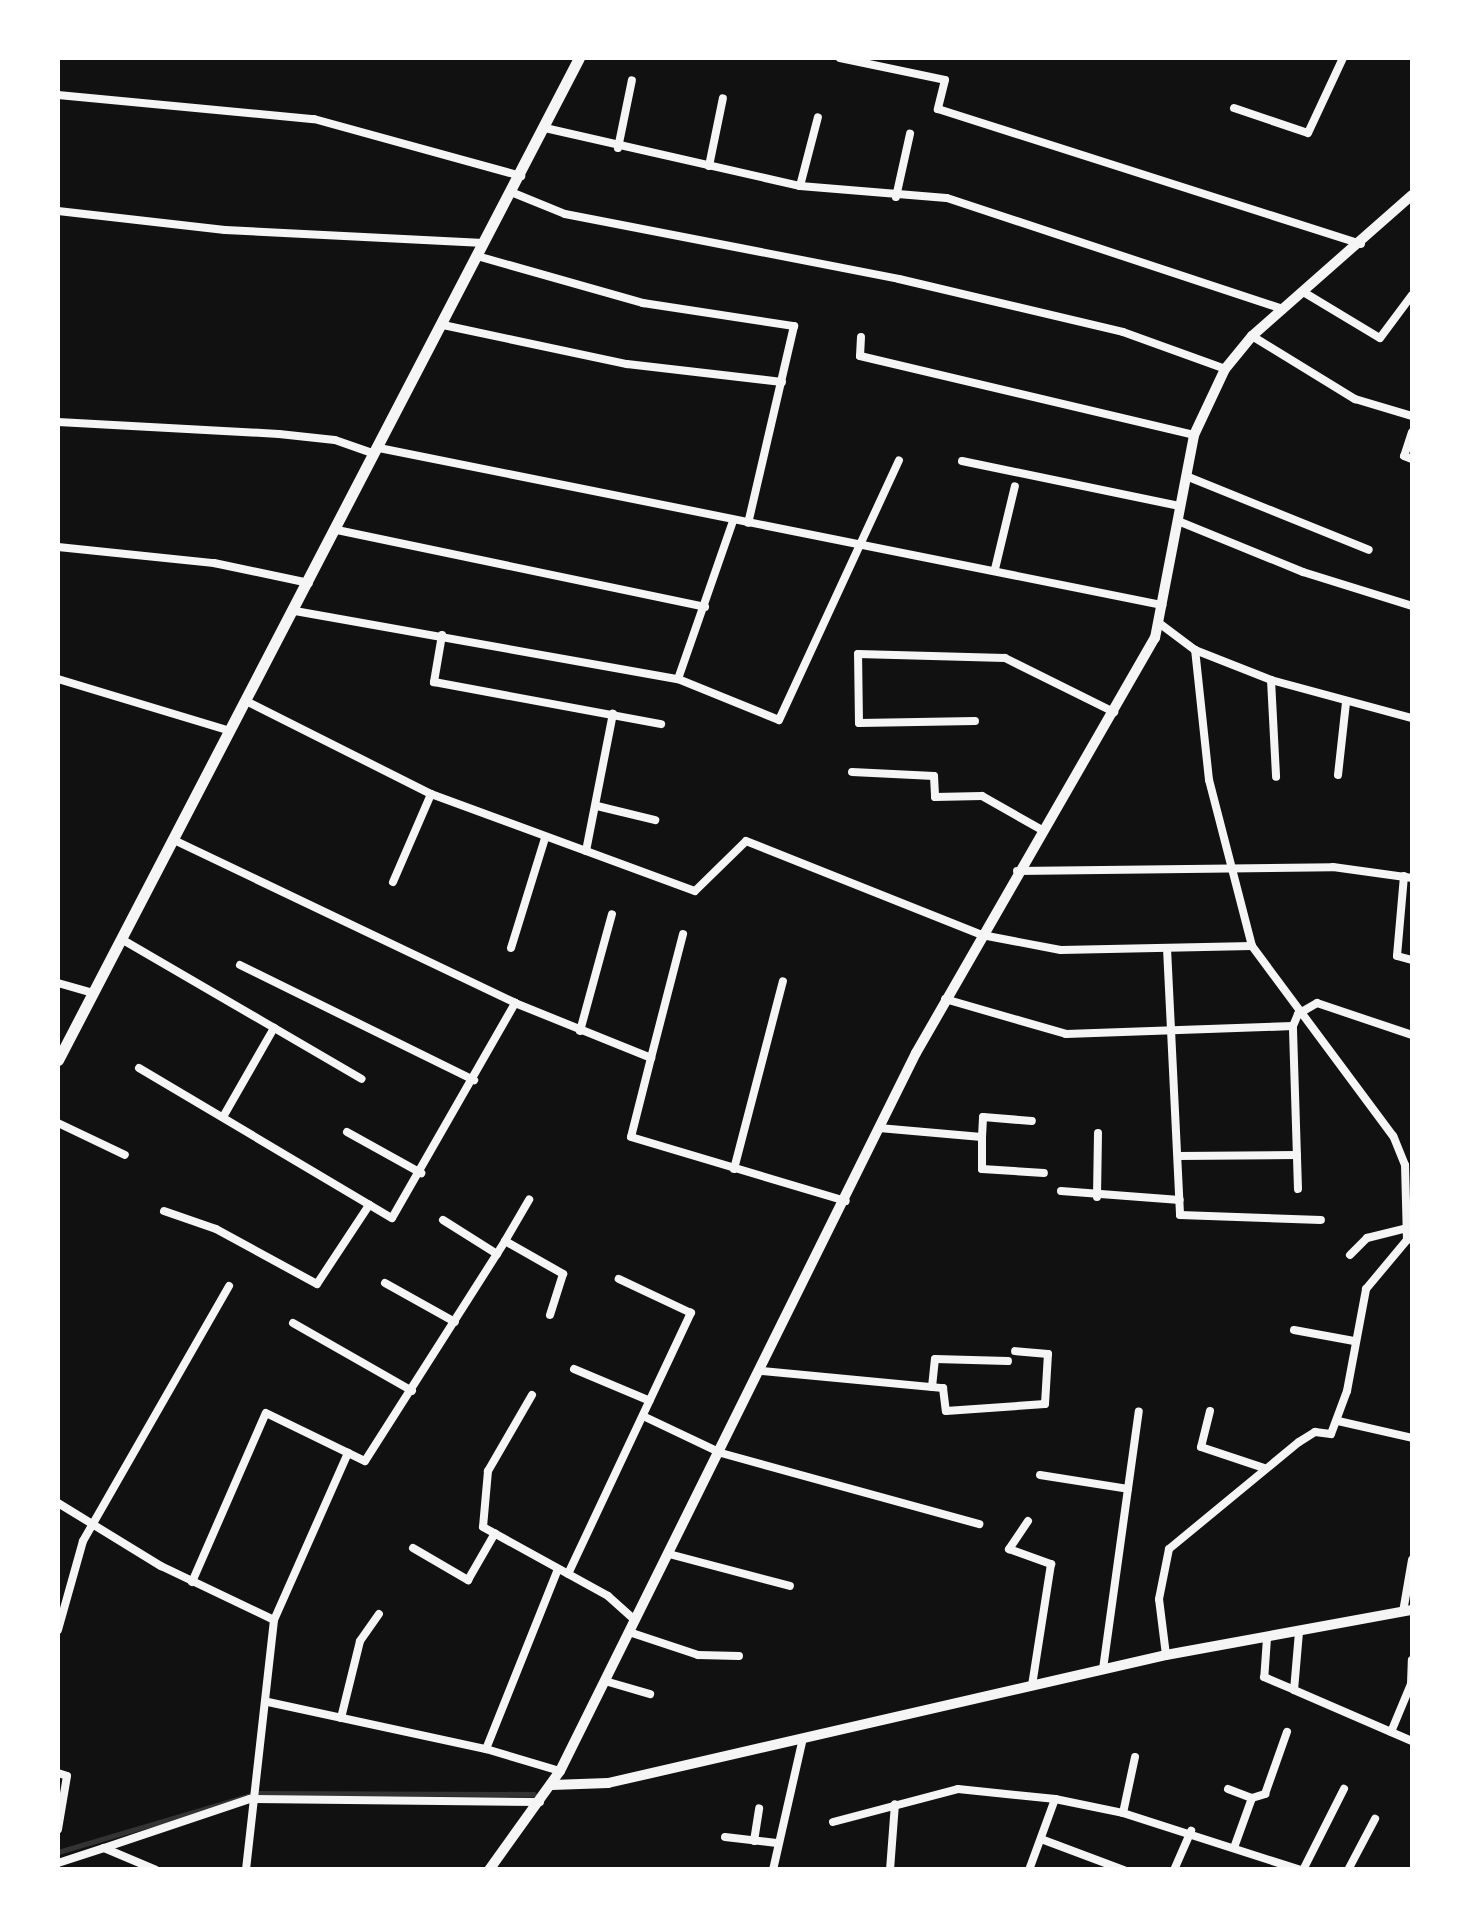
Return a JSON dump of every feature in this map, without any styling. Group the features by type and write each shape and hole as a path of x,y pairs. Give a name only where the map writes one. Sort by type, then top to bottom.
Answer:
{"main road":[{"path":"58,1060 176,841 580,58"}],"street":[{"path":"840,58 945,80 938,109 1362,244"},
{"path":"1234,108 1308,134 1343,58"},
{"path":"618,148 632,80"},
{"path":"58,94 314,119 521,176"},
{"path":"709,166 723,98"},
{"path":"800,186 818,118"},
{"path":"545,128 618,148 800,186 896,198 947,198 1283,308"},
{"path":"896,198 910,134"},
{"path":"511,192 566,214 899,279 1123,332 1225,369"},
{"path":"488,1870 560,1771 946,999 1040,830 1114,712 1159,623 1194,435 1225,369 1252,336 1362,244 1412,195"},
{"path":"58,211 225,230 484,243"},
{"path":"478,256 643,303 794,326 748,524"},
{"path":"1305,293 1380,338 1412,296"},
{"path":"442,324 627,364 782,382"},
{"path":"1252,336 1355,400 1412,416"},
{"path":"860,337 860,356 1194,435"},
{"path":"58,422 280,434 995,569 1162,605"},
{"path":"1412,432 1404,456 1412,459"},
{"path":"295,611 678,679 779,720 899,460"},
{"path":"962,461 1180,506"},
{"path":"1186,476 1370,550"},
{"path":"995,569 1015,486"},
{"path":"678,679 733,521"},
{"path":"1178,521 1304,572 1412,606"},
{"path":"337,530 705,607"},
{"path":"58,547 214,563 309,582"},
{"path":"1159,623 1195,650 1271,680 1412,718"},
{"path":"442,636 434,682 661,724"},
{"path":"1166,1656 1160,1599 1169,1549 1264,1468 1315,1432 1329,1435 1338,1421 1366,1289 1410,1241 1405,1165 1392,1136 1298,1014 1252,946 1227,868 1209,780 1195,650"},
{"path":"975,721 859,724 858,654 1005,658 1114,712"},
{"path":"58,679 232,732"},
{"path":"1271,680 1276,777"},
{"path":"248,702 432,794 695,891 746,840 982,936 1061,950 1252,946"},
{"path":"1338,775 1346,702"},
{"path":"586,852 613,714"},
{"path":"852,772 934,776 935,797 982,796 1040,830"},
{"path":"394,882 432,794"},
{"path":"597,806 654,820"},
{"path":"511,948 544,838"},
{"path":"176,841 514,1002 652,1058"},
{"path":"1017,871 1333,867 1408,877 1396,956 1412,960"},
{"path":"580,1032 612,914"},
{"path":"683,934 631,1137 846,1201"},
{"path":"123,940 362,1079"},
{"path":"1168,948 1180,1215 1320,1220"},
{"path":"240,966 474,1080"},
{"path":"734,1170 783,981"},
{"path":"58,983 93,993"},
{"path":"946,999 1066,1034 1292,1026"},
{"path":"139,1068 392,1218 474,1080 514,1002"},
{"path":"1298,1189 1292,1026 1298,1014 1317,1003 1412,1035"},
{"path":"223,1117 274,1028"},
{"path":"1032,1121 983,1117 982,1169 1044,1173"},
{"path":"58,1124 125,1155"},
{"path":"879,1128 982,1137"},
{"path":"347,1132 421,1173"},
{"path":"1096,1197 1098,1133"},
{"path":"1178,1156 1297,1155"},
{"path":"1061,1190 1096,1197 1180,1200"},
{"path":"192,1582 266,1413 365,1461 530,1200"},
{"path":"164,1211 216,1228 316,1284 368,1205"},
{"path":"443,1220 497,1254"},
{"path":"1350,1254 1367,1238 1407,1228"},
{"path":"505,1241 563,1274 550,1315"},
{"path":"568,1574 690,1313 619,1279"},
{"path":"385,1284 454,1322"},
{"path":"58,1630 93,1522 230,1286"},
{"path":"294,1324 412,1390"},
{"path":"1294,1330 1354,1341"},
{"path":"762,1371 943,1388 946,1411 1044,1404 1048,1354 1015,1351"},
{"path":"932,1388 934,1359 1008,1360"},
{"path":"574,1369 650,1401"},
{"path":"532,1396 488,1471 483,1527 568,1574 635,1620"},
{"path":"1103,1669 1139,1411"},
{"path":"1210,1411 1201,1447 1264,1468"},
{"path":"643,1416 721,1453 979,1524"},
{"path":"1338,1421 1412,1438"},
{"path":"246,1870 251,1788 268,1702 274,1620 348,1453"},
{"path":"1040,1475 1128,1489"},
{"path":"58,1503 192,1582 274,1620"},
{"path":"1028,1521 1009,1549 1050,1564 1032,1684"},
{"path":"413,1548 468,1580 494,1533"},
{"path":"669,1554 790,1586"},
{"path":"552,1785 608,1784 1032,1684 1408,1611 1412,1560"},
{"path":"486,1749 558,1569"},
{"path":"341,1718 360,1640 379,1614"},
{"path":"629,1632 698,1656 739,1656"},
{"path":"1294,1690 1299,1632"},
{"path":"1267,1638 1264,1677 1412,1741"},
{"path":"1391,1732 1411,1684 1412,1660"},
{"path":"605,1681 650,1694"},
{"path":"268,1702 486,1749 560,1771"},
{"path":"1228,1789 1252,1798 1265,1794 1287,1732"},
{"path":"774,1870 802,1738"},
{"path":"1124,1812 1135,1757"},
{"path":"58,1773 67,1776 58,1829"},
{"path":"833,1822 958,1789 1055,1799 1124,1812 1235,1845 1302,1870 1344,1789"},
{"path":"1235,1845 1252,1798"},
{"path":"1029,1870 1055,1799"},
{"path":"58,1863 250,1800 540,1802"},
{"path":"890,1870 895,1804"},
{"path":"754,1841 759,1808"},
{"path":"1348,1870 1375,1819"},
{"path":"1174,1870 1191,1831"},
{"path":"725,1837 778,1843"},
{"path":"1041,1838 1124,1870"},
{"path":"104,1848 156,1870"},
{"path":"1262,1870 1268,1856"}],"waterway":[{"path":"58,1852 257,1793 534,1794"}]}
